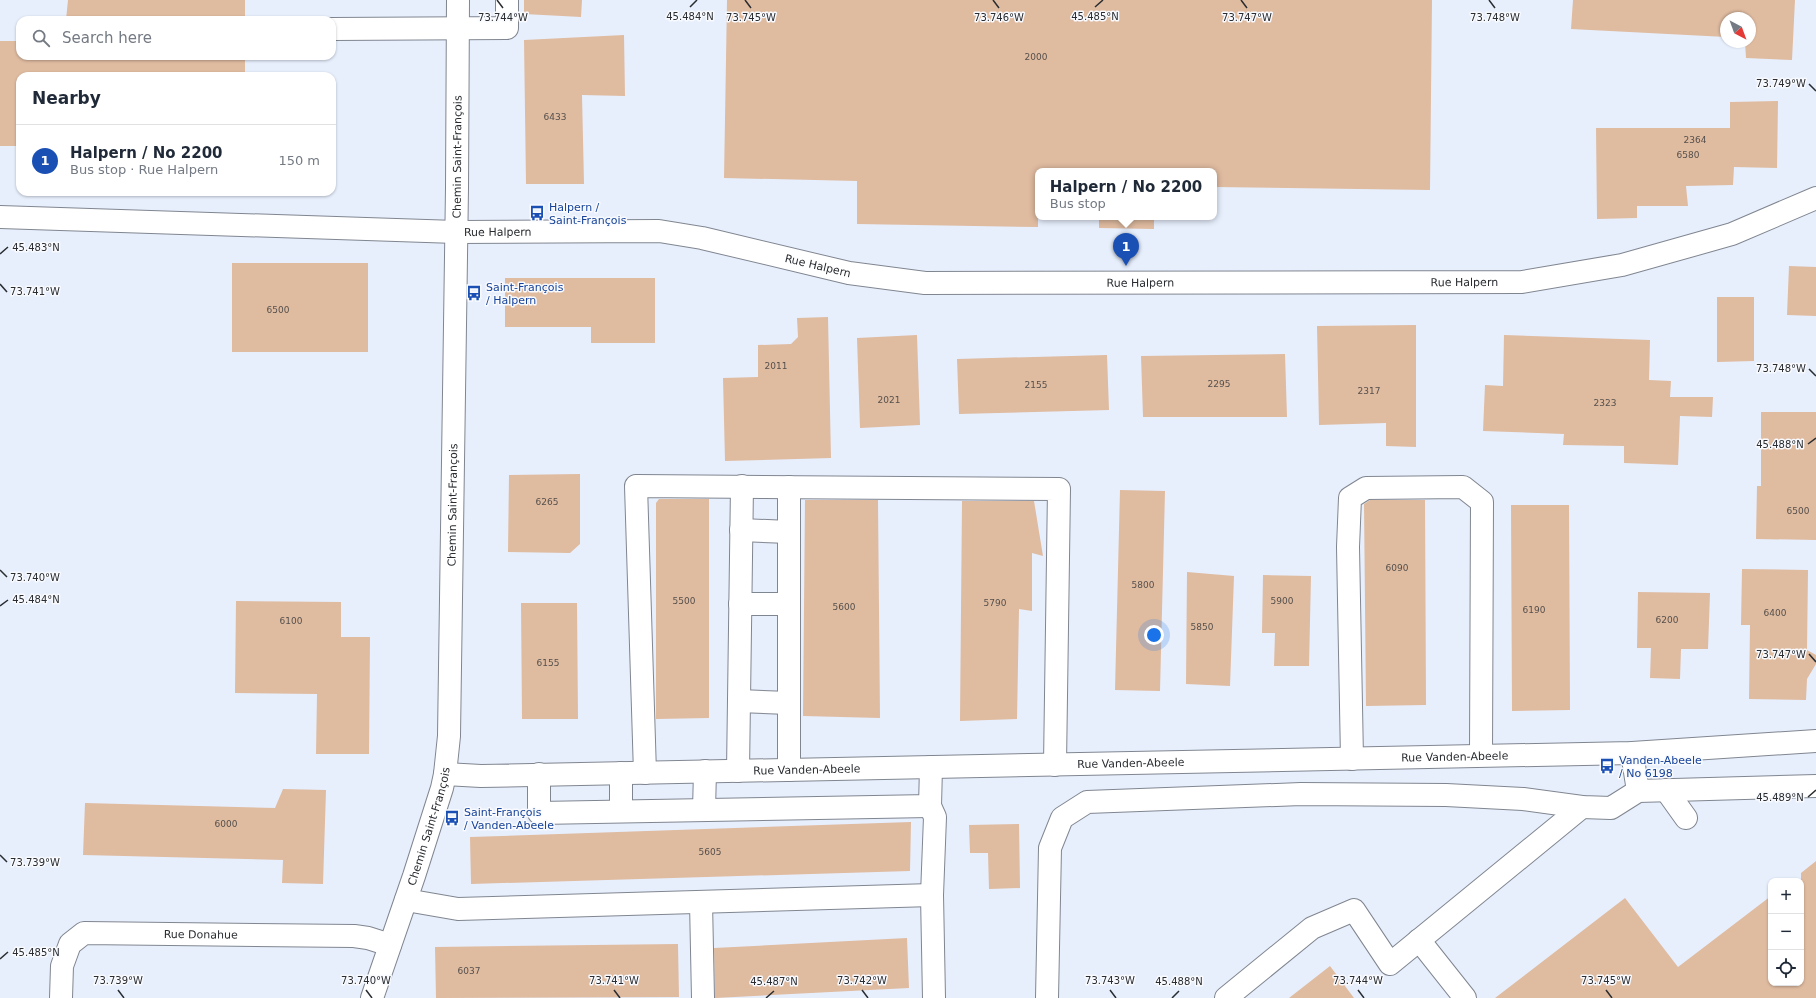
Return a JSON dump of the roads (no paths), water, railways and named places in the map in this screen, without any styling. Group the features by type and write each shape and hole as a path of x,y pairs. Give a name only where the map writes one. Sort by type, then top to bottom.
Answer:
{"street":[{"name":"Chemin Saint-François","path":"372,998 406,900 445,774 450,720 458,0"},
{"path":"336,29 507,28 507,0"},
{"name":"Rue Halpern","path":"0,217 456,232 659,231 702,238 849,273 925,283 1522,282 1622,265 1732,234 1816,198"},
{"path":"645,773 636,486 1059,488 1055,765"},
{"path":"738,771 742,486"},
{"path":"789,487 789,770"},
{"path":"1352,759 1348,547 1350,498 1366,488 1463,487 1482,502 1481,755"},
{"path":"741,530 789,532"},
{"path":"740,604 789,604"},
{"path":"739,701 789,704"},
{"name":"Rue Vanden-Abeele","path":"445,774 466,776 645,773 1632,753 1816,741"},
{"path":"1632,753 1638,791"},
{"path":"1301,794 1311,760"},
{"path":"931,767 930,806 934,817 932,895 934,998"},
{"path":"704,810 705,771"},
{"path":"620,773 621,811"},
{"path":"539,774 539,813 930,806"},
{"path":"1047,998 1050,848 1062,818 1087,802 1301,794 1446,794 1523,799 1582,807 1611,808 1638,791 1816,786"},
{"path":"1666,790 1686,818"},
{"path":"1226,998 1312,928 1354,910 1390,964 1582,807"},
{"path":"406,900 458,909 932,895"},
{"path":"701,902 703,998"},
{"name":"Rue Donahue","path":"61,998 62,966 70,944 84,933 354,936 368,938 390,945"},
{"path":"1419,940 1466,998"}],"place":[{"name":"Halpern / Saint-François","path":"537,213"},
{"name":"Halpern / No 2200","path":"1126,266"},
{"name":"Saint-François / Halpern","path":"474,293"},
{"name":"Vanden-Abeele / No 6198","path":"1607,766"},
{"name":"Saint-François / Vanden-Abeele","path":"452,818"}]}
